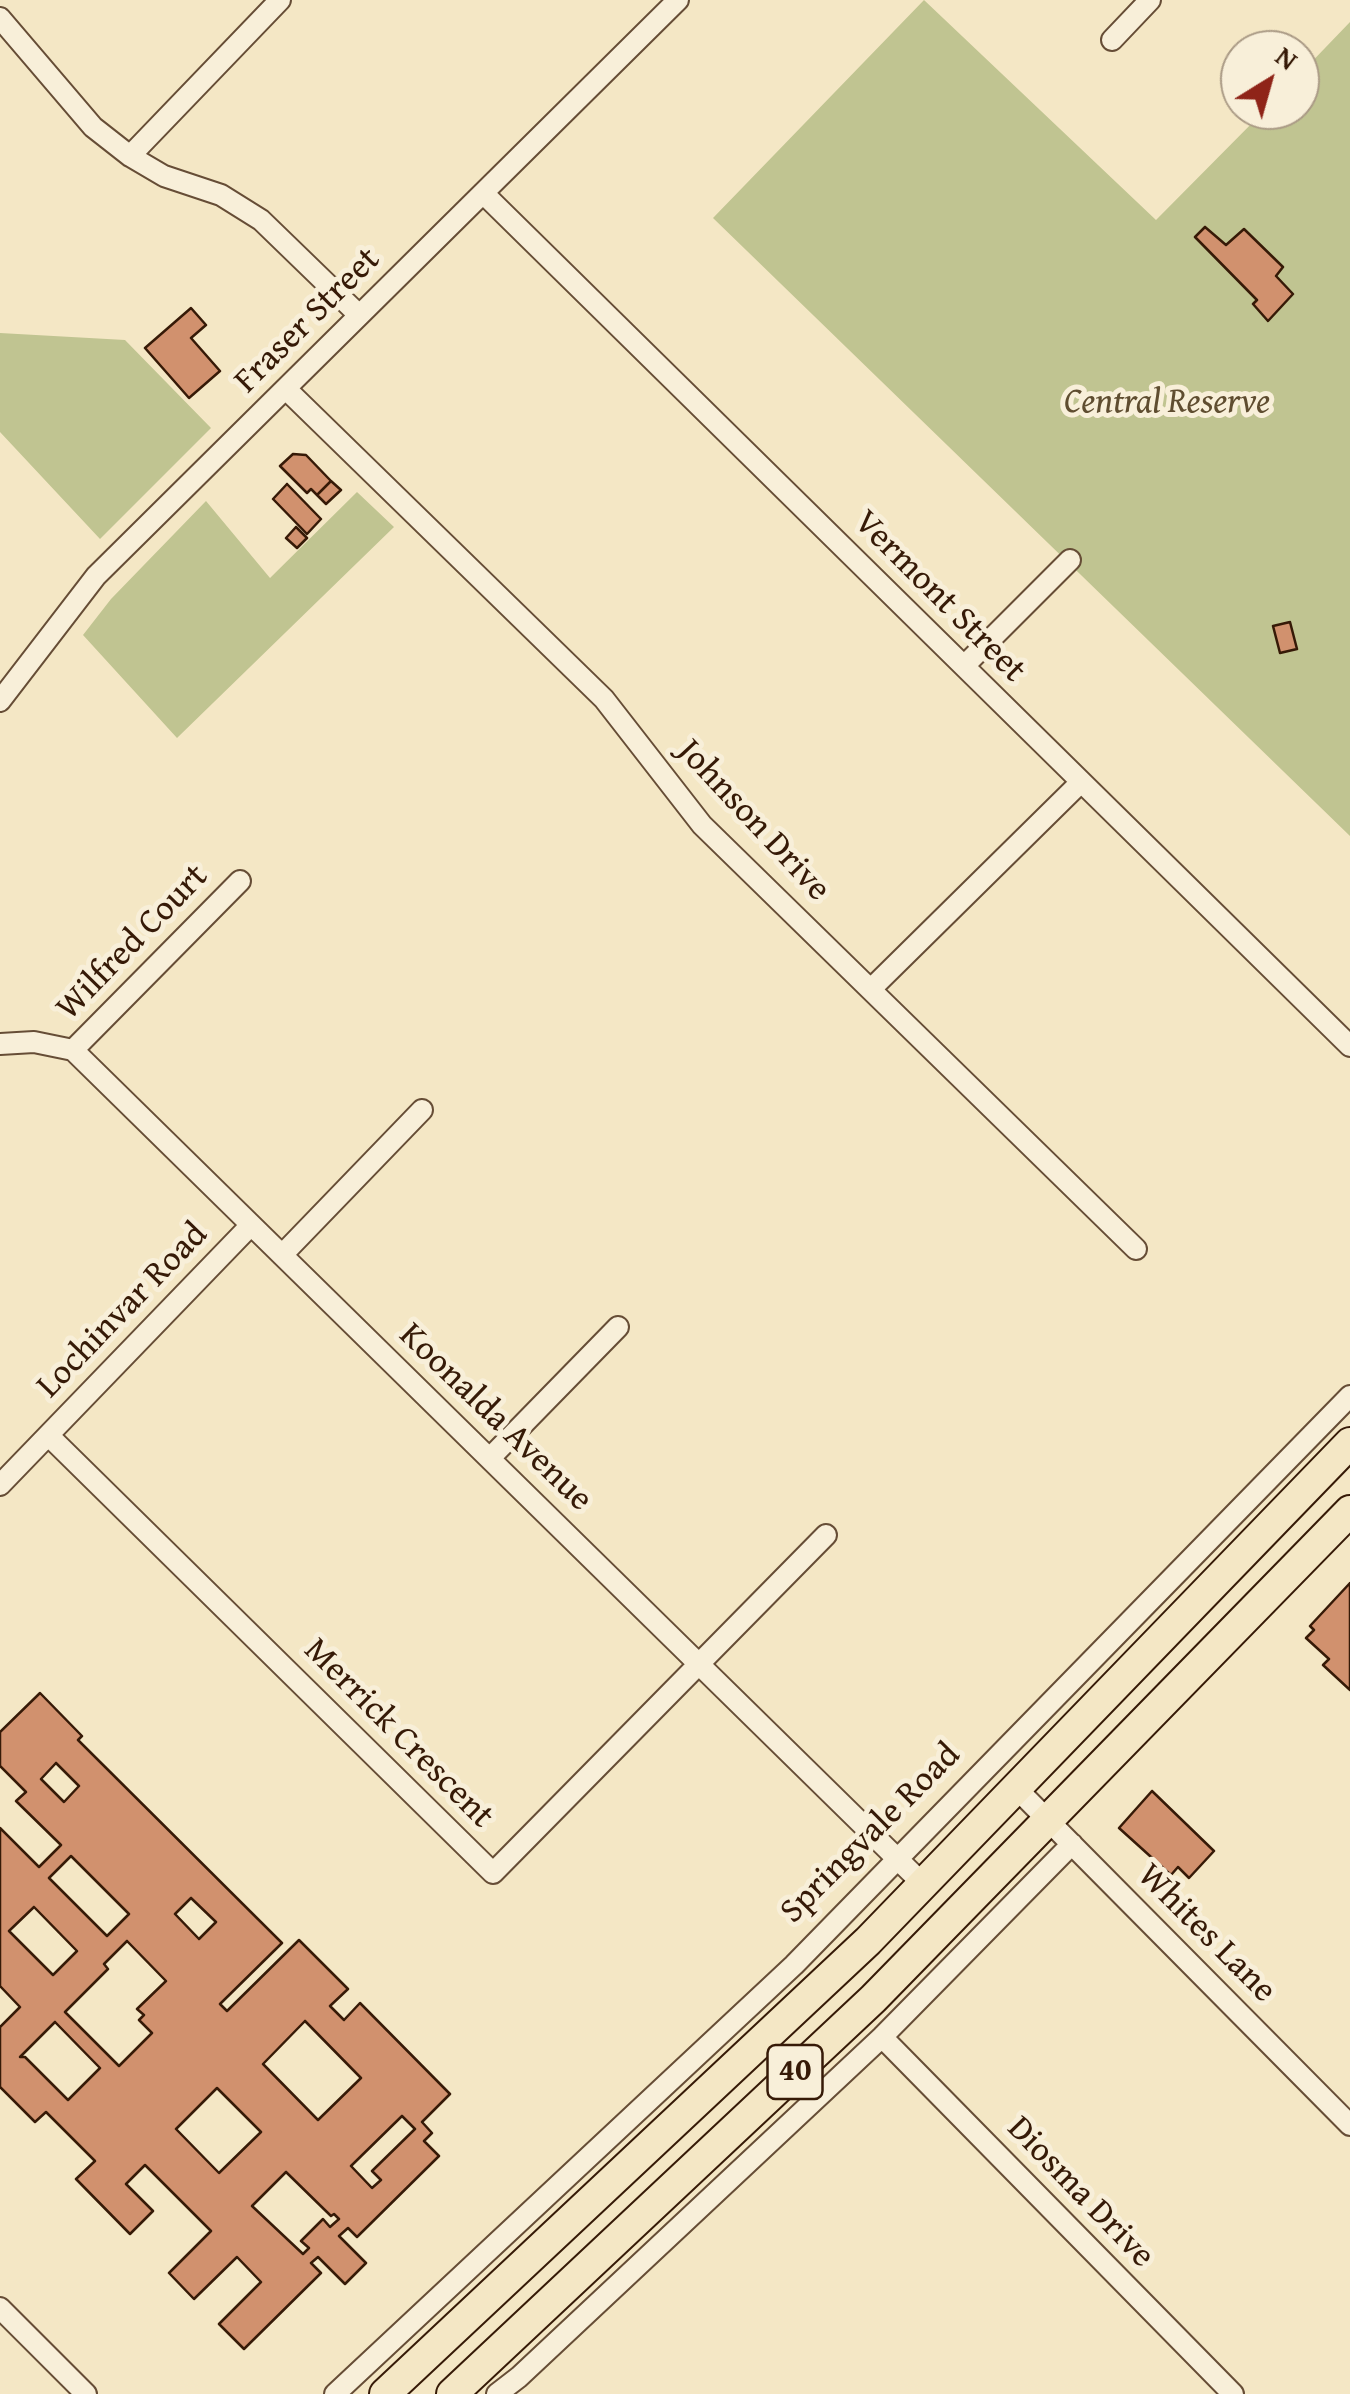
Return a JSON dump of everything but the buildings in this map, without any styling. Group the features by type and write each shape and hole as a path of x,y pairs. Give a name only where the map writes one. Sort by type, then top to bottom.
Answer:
{"highway":[{"name":"Springvale Road","path":"400,2389 441,2342 804,2002 923,1884 1350,1444"},
{"name":"40","path":"452,2394 858,2014 1350,1511"}],"street":[{"path":"130,156 280,0"},
{"name":"Fraser Street","path":"4,687 96,576 678,0"},
{"path":"1112,40 1150,0"},
{"path":"0,18 93,127 164,176 221,194 261,220 359,315"},
{"name":"Vermont Street","path":"483,193 1350,1046"},
{"name":"Johnson Drive","path":"286,389 604,699 702,825 1136,1248"},
{"path":"964,666 1070,560"},
{"path":"871,988 1080,782"},
{"name":"Wilfred Court","path":"73,1050 240,880"},
{"path":"0,1044 34,1042 73,1050"},
{"name":"Koonalda Avenue","path":"73,1050 923,1884"},
{"path":"282,1255 422,1110"},
{"name":"Lochinvar Road","path":"0,1485 251,1226"},
{"path":"490,1458 618,1327"},
{"name":"Springvale Road","path":"335,2394 768,1990 1350,1396"},
{"name":"Merrick Crescent","path":"48,1436 493,1874 700,1666"},
{"path":"700,1666 826,1536"},
{"name":"Whites Lane","path":"1016,1788 1350,2125"},
{"path":"497,2394 882,2037 1072,1844"},
{"name":"Diosma Drive","path":"882,2037 1232,2394"},
{"path":"428,2306 441,2342"},
{"path":"0,2308 86,2394"}],"green space":[{"name":"Central Reserve","path":"924,0 1156,220 1245,130 1320,130 1320,53 1350,22 1350,836 713,218"},
{"path":"0,333 125,340 211,428 100,539 0,432"},
{"path":"357,492 394,527 177,738 83,635 111,599 206,501 270,578"}]}
